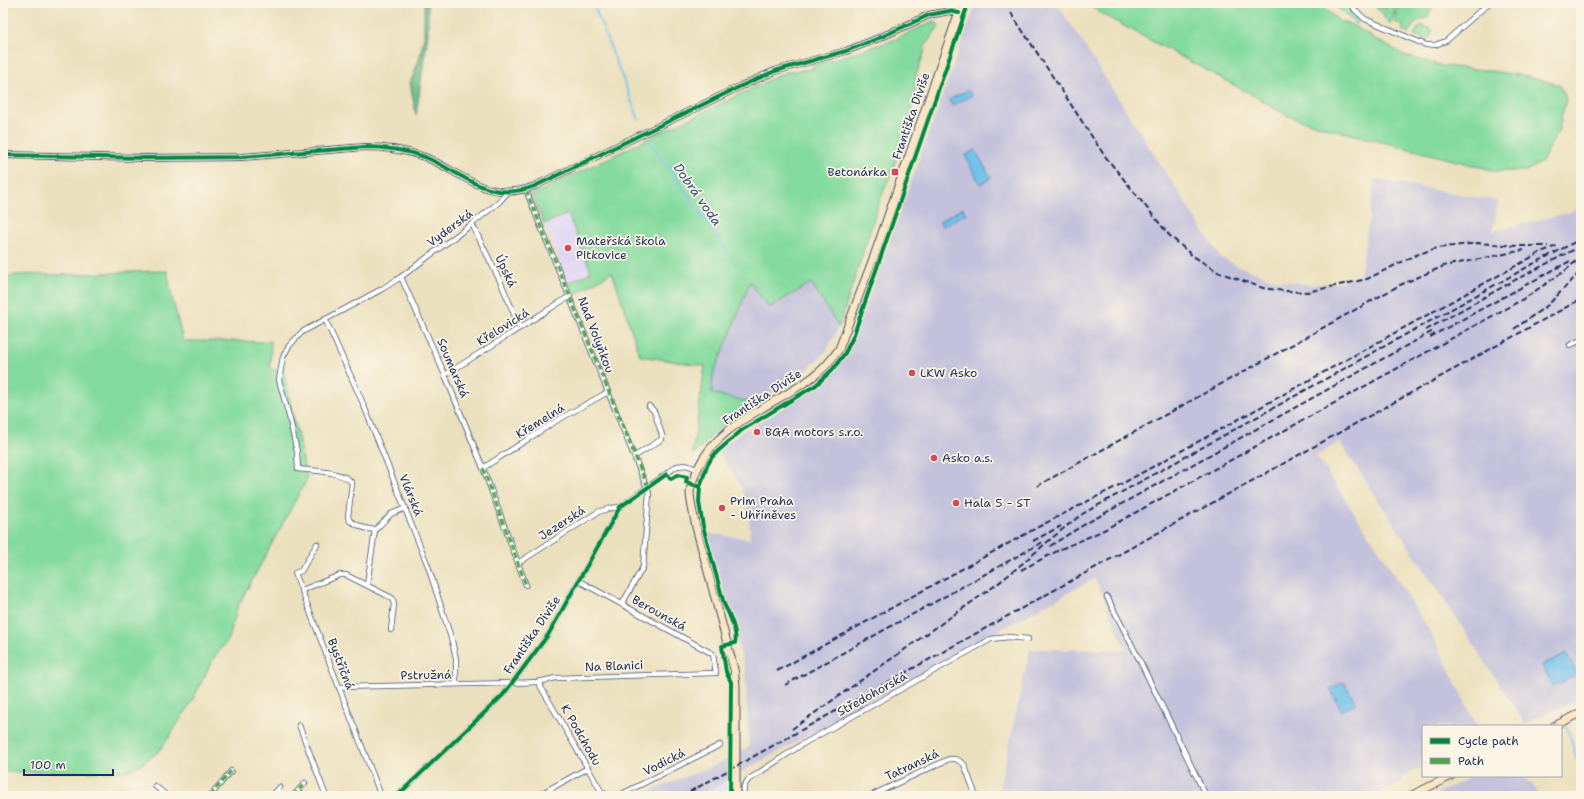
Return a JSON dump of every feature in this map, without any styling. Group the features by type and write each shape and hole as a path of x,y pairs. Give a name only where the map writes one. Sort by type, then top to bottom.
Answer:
{"main road":[{"name":"Františka Diviše","path":"697,469 700,462 712,446 724,435 754,413 795,390 815,376 829,363 839,349 875,253 962,3"},
{"path":"697,469 690,492 692,504 734,669 736,685 736,796"},
{"path":"1556,725 1581,713"},
{"path":"1410,796 1449,777"}],"street":[{"path":"1351,3 1355,10 1365,19 1431,46 1446,41 1489,3"},
{"path":"3,155 131,158 242,157 365,147 382,148 417,155 490,190 514,192 526,190 775,71 846,51 879,38 929,15 949,11 959,13"},
{"name":"Nad Volyňkou","path":"526,190 648,488"},
{"name":"Vyderská","path":"375,530 360,526 350,521 348,517 352,483 347,478 338,474 298,469 297,452 279,380 281,363 289,346 302,332 382,289 401,277 472,224 499,202 508,192"},
{"name":"Úpská","path":"472,224 501,283 520,328"},
{"name":"Soumarská","path":"401,277 446,375 483,468 526,586"},
{"name":"Křelovická","path":"446,375 570,296"},
{"name":"Vlárská","path":"325,319 362,401 406,508 445,614 456,659 456,684"},
{"path":"1570,345 1581,340"},
{"name":"Křemelná","path":"483,468 556,421 608,392"},
{"path":"635,456 662,438 654,411 649,406"},
{"name":"Františka Diviše","path":"397,796 513,683 548,635 579,581 600,540 620,507 677,466 686,465 697,469"},
{"path":"622,604 643,567 650,493 648,488"},
{"name":"Jezerská","path":"518,563 598,512 620,507"},
{"path":"367,585 375,530 391,514 406,508"},
{"name":"Bystřičná","path":"317,544 301,571 295,573 381,796"},
{"path":"302,590 340,575 346,575 392,598 394,604 390,630"},
{"name":"Berounská","path":"579,581 713,654 716,672"},
{"path":"1107,597 1206,796"},
{"name":"Středohorská","path":"743,796 744,786 748,780 801,746 991,639 1009,637 1028,639"},
{"name":"Na Blanici","path":"513,683 538,682 556,678 716,672"},
{"name":"K Podchodu","path":"538,682 601,791 609,796"},
{"name":"Pstružná","path":"339,687 513,683"},
{"path":"299,725 326,796"},
{"name":"Vodická","path":"618,796 720,745"},
{"name":"Tatranská","path":"870,796 949,759 956,760 964,764 976,796"},
{"path":"537,796 588,768"},
{"path":"210,796 231,771"},
{"path":"293,796 305,783"},
{"path":"155,786 167,796"},
{"path":"272,796 280,787"}],"shaded area":[{"path":"978,3 1057,3 1220,257 1238,266 1273,279 1311,285 1338,282 1360,276 1375,179 1498,201 1493,231 1568,213 1581,207 1581,699 1525,723 1340,442 1316,456 1379,550 1431,633 1477,725 1422,725 1422,766 1401,777 1403,782 1374,796 1001,796 999,790 1030,649 1126,650 1095,578 725,781 702,796 638,796 718,764 749,747 745,670 707,533 750,539 749,512 741,486 718,451 742,432 784,408 837,368 853,341 975,6"},
{"name":"Mateřská škola Pitkovice","path":"568,214 591,272 569,282 544,224"},
{"path":"750,282 769,308 811,283 839,327 827,350 805,372 753,403 712,394 713,374"},
{"path":"1471,777 1524,777 1533,785 1540,796 1432,796"},
{"path":"725,781 727,787 725,796 702,796"}],"green space":[{"path":"424,3 428,3 428,34 416,116 410,83 419,60 424,37"},
{"path":"1088,3 1319,3 1340,22 1353,25 1406,56 1442,66 1525,76 1560,85 1566,98 1559,129 1542,162 1526,171 1496,171 1327,128 1288,116 1256,97 1098,12"},
{"path":"1333,3 1347,3 1350,10 1359,20 1356,24"},
{"path":"1370,3 1386,9 1384,3 1395,3 1394,15 1390,24 1383,16 1384,14"},
{"path":"1398,3 1434,3 1428,17 1415,22 1409,33 1402,30 1403,26 1394,22"},
{"path":"935,21 939,26 923,49 925,50 915,78 915,91 909,121 879,203 839,327 811,283 769,308 750,282 713,374 712,393 753,403 716,432 692,456 705,366 640,356 612,272 574,295 569,282 591,272 568,214 544,224 532,195 786,72 813,69 812,66 894,40"},
{"path":"1420,25 1433,30 1428,40 1414,35"},
{"path":"167,271 171,293 184,341 271,341 270,368 284,373 307,479 237,608 229,639 213,659 192,701 168,739 157,753 142,764 130,770 119,772 3,772 3,278 24,274 58,275"}],"water":[{"path":"968,90 972,95 952,106 949,100"},
{"path":"975,150 991,178 980,184 965,156"},
{"path":"963,208 966,214 942,226 940,221"},
{"path":"1566,653 1577,674 1553,687 1542,665"},
{"path":"1344,682 1356,703 1342,711 1330,689"}],"waterway":[{"name":"Dobrá voda","path":"593,3 639,120"},
{"name":"Dobrá voda","path":"651,143 731,257"},
{"path":"1562,713 1563,717"},
{"path":"1567,727 1581,772"}],"railway":[{"path":"1011,13 1104,155 1169,235 1193,256 1218,272 1263,288 1307,292 1367,279 1416,255 1437,248 1478,243 1518,246 1548,246"},
{"path":"792,729 996,585 1061,530 1084,513 1531,265 1581,239"},
{"path":"777,671 1040,526 1127,481 1541,252 1559,245"},
{"path":"1426,330 1515,280 1581,246"},
{"path":"1037,486 1400,285 1444,266 1524,250"},
{"path":"1021,570 1061,549 1102,531 1525,298 1566,270 1581,257"},
{"path":"1430,337 1570,261"},
{"path":"1514,329 1548,305 1581,271"},
{"path":"682,796 1581,299"},
{"path":"1050,546 1080,527 1433,331"},
{"path":"1033,541 1061,526"},
{"path":"785,685 1043,542"}],"marked path":[{"path":"526,190 648,488"},
{"path":"483,468 526,585"},
{"path":"210,796 231,771"},
{"path":"293,796 305,783"}],"cycle path":[{"path":"730,796 731,682 726,672 722,646 735,643 736,639 734,629 724,604 703,526 699,502 700,487 707,466 712,457 718,451 742,430 816,385 833,369 845,353 853,337 967,7 972,3"},
{"path":"3,155 146,158 242,157 365,147 395,149 425,157 477,185 490,189 518,191 535,186 775,71 846,51 879,38 929,15 949,11 959,13"},
{"path":"397,796 503,695 548,635 620,507 667,474 671,479 678,475 687,477 686,482 700,487"}],"place":[{"name":"Betonárka","path":"895,172"},
{"name":"Mateřská škola Pitkovice","path":"568,248"},
{"name":"LKW Asko","path":"912,373"},
{"name":"BGA motors s.r.o.","path":"757,432"},
{"name":"Asko a.s.","path":"934,458"},
{"name":"Hala 5 - ST","path":"956,503"},
{"name":"Prim Praha - Uhříněves","path":"722,508"}]}
